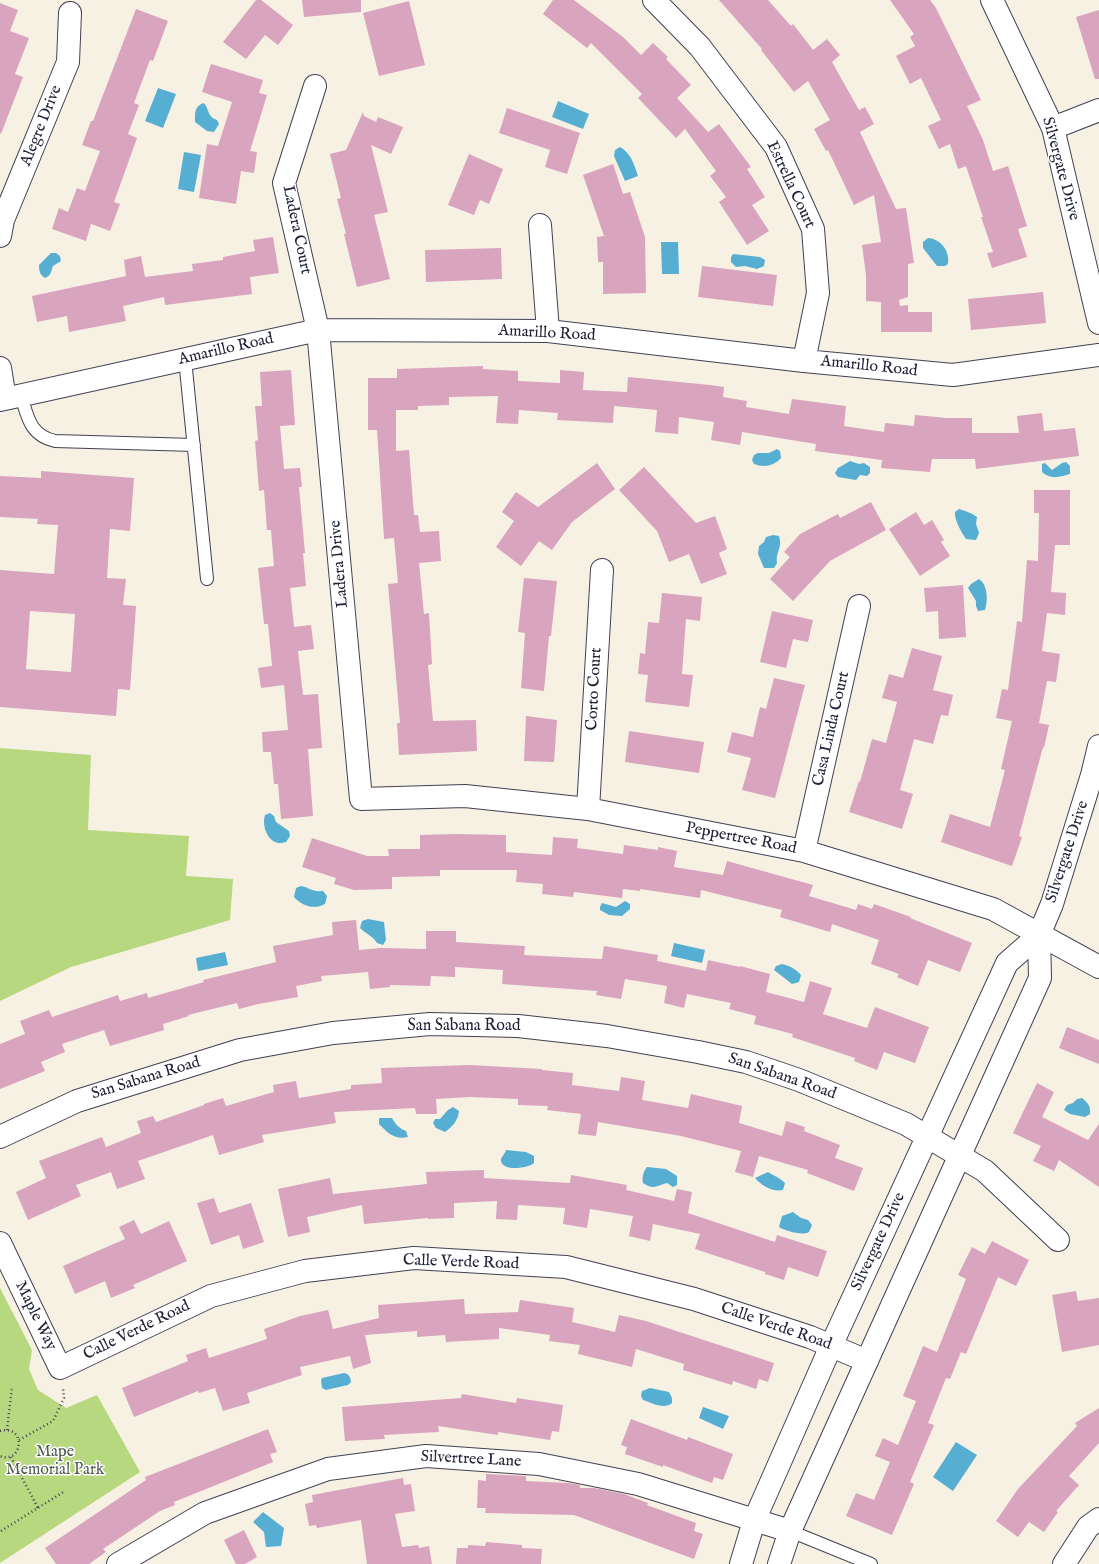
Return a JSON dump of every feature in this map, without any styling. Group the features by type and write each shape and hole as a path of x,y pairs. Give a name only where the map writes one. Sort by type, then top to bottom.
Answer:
{"street":[{"name":"Estrella Court","path":"654,0 700,47 776,147 813,229 818,293 804,361"},
{"name":"Silvergate Drive","path":"992,0 1053,128 1099,324"},
{"name":"Alegre Drive","path":"0,236 3,220 68,62 70,13"},
{"name":"Ladera Court","path":"315,86 284,183 318,330"},
{"path":"1053,128 1099,110"},
{"path":"540,225 548,331"},
{"name":"Amarillo Road","path":"9,398 318,330 548,331 804,361 953,375 1099,355"},
{"name":"Ladera Drive","path":"318,330 362,799"},
{"path":"0,368 9,398"},
{"name":"Corto Court","path":"588,809 602,570"},
{"name":"Casa Linda Court","path":"804,852 859,606"},
{"name":"Silvergate Drive","path":"779,1564 790,1531 1040,978 1039,935 1052,904 1092,775 1099,746"},
{"name":"Peppertree Road","path":"362,799 465,796 588,809 804,852 993,909 1099,967"},
{"name":"Silvergate Drive","path":"741,1564 754,1521 831,1346 1007,963 1039,935"},
{"name":"San Sabana Road","path":"0,1137 77,1101 240,1050 333,1033 430,1024 518,1026 607,1036 698,1052 746,1062 799,1080 906,1124 927,1138 985,1171 1058,1240"},
{"name":"Maple Way","path":"0,1243 60,1368"},
{"name":"Calle Verde Road","path":"60,1368 211,1296 306,1271 414,1258 566,1267 694,1299 810,1337 867,1361"},
{"name":"Silvertree Lane","path":"118,1564 205,1513 328,1469 426,1456 539,1464 638,1484 790,1531"},
{"path":"1064,1564 1088,1527 1099,1519"}],"lane":[{"path":"185,359 207,579"},
{"path":"9,398 37,434 46,439 55,441 194,445"},
{"path":"790,1531 871,1564"}],"path":[{"path":"19,1440 54,1421 64,1398 60,1368"},
{"path":"7,1430 12,1387"},
{"path":"0,1431 12,1431 19,1440 19,1446 11,1457 0,1456"},
{"path":"11,1457 38,1508"},
{"path":"1,1531 65,1491"}],"green space":[{"path":"0,748 91,755 88,830 189,836 186,876 233,879 230,920 71,967 0,1001"},
{"name":"Mape Memorial Park","path":"0,1288 32,1350 29,1369 38,1390 66,1408 97,1395 140,1472 0,1563"}],"water":[{"path":"158,88 176,94 163,128 145,121"},
{"path":"558,101 589,114 583,129 552,117"},
{"path":"204,103 210,115 217,120 219,124 214,132 207,131 195,122 195,113 197,108"},
{"path":"620,147 627,152 638,176 625,181 614,156 615,150"},
{"path":"184,152 201,155 194,192 178,189"},
{"path":"928,238 941,243 944,246 948,255 948,264 945,266 937,266 923,248 923,242"},
{"path":"661,242 678,242 679,274 662,274"},
{"path":"51,253 56,253 60,256 61,261 53,266 50,275 45,278 40,273 39,265"},
{"path":"733,254 760,257 765,260 764,266 757,269 745,266 736,267 731,262 731,257"},
{"path":"777,449 780,451 781,458 775,463 765,466 754,464 752,460 754,455 758,453 769,453"},
{"path":"850,461 859,464 864,463 870,467 870,473 867,476 860,475 856,480 838,477 835,473 838,468"},
{"path":"1066,462 1070,466 1070,474 1052,477 1045,475 1042,472 1042,464 1045,463 1052,470"},
{"path":"959,509 971,513 977,517 976,524 979,533 976,540 966,539 960,530 955,515 955,512"},
{"path":"773,535 779,536 780,540 777,563 774,568 764,568 758,554 759,546 764,542 766,537"},
{"path":"979,579 986,589 987,602 985,610 978,611 976,601 968,588"},
{"path":"270,813 274,816 276,822 289,831 290,836 286,842 275,842 268,836 264,826 264,820 265,815"},
{"path":"301,886 313,890 323,891 327,896 325,904 312,907 304,905 297,900 294,897 296,888"},
{"path":"625,901 630,904 630,909 622,916 609,915 600,910 602,903 616,907"},
{"path":"368,919 384,922 386,940 383,945 377,943 360,928 362,921"},
{"path":"674,943 705,950 702,963 671,956"},
{"path":"225,952 228,965 198,971 196,958"},
{"path":"782,964 793,968 801,975 799,982 792,984 774,970 776,966"},
{"path":"1082,1098 1089,1105 1090,1114 1085,1117 1070,1114 1064,1110 1067,1105 1073,1103 1077,1099"},
{"path":"453,1107 459,1111 457,1118 450,1128 445,1132 436,1128 433,1123 435,1119 440,1119"},
{"path":"379,1118 392,1118 398,1126 406,1131 408,1137 395,1137 379,1124"},
{"path":"506,1150 526,1152 534,1156 534,1163 516,1168 506,1167 501,1160"},
{"path":"647,1167 666,1169 677,1176 677,1185 673,1187 667,1183 655,1187 646,1185 643,1183 643,1179"},
{"path":"768,1172 785,1183 783,1190 768,1188 755,1178"},
{"path":"793,1212 801,1218 808,1220 812,1225 809,1232 794,1232 779,1227 782,1216"},
{"path":"344,1373 350,1378 351,1382 348,1385 326,1390 322,1388 322,1378"},
{"path":"650,1388 669,1392 672,1398 672,1403 662,1406 643,1400 641,1396 642,1391"},
{"path":"703,1407 729,1416 723,1429 699,1418"},
{"path":"956,1442 977,1455 953,1491 933,1477"},
{"path":"263,1512 284,1528 281,1546 266,1547 264,1532 253,1522"}],"building":[{"path":"256,0 261,0 293,25 278,45 265,35 246,59 223,42"},
{"path":"302,0 361,0 361,12 304,17"},
{"path":"553,0 574,0 623,37 641,55 653,43 668,57 666,59 691,85 677,98 708,132 719,124 751,167 747,169 765,197 752,205 769,231 747,245 719,202 726,197 710,176 716,171 685,129 676,138 638,98 642,94 591,43 587,48 543,14"},
{"path":"719,0 768,0 791,26 793,24 813,50 827,39 840,55 832,62 859,110 865,107 874,124 860,132 896,209 906,208 914,263 908,264 908,297 899,300 900,306 908,305 908,312 932,312 932,332 881,332 881,302 866,301 866,275 862,245 881,242 874,195 854,205 828,150 826,151 814,129 830,120 808,81 794,92 761,50 762,49"},
{"path":"890,0 930,0 936,8 981,100 967,106 983,140 993,171 1008,166 1027,226 1018,229 1027,257 992,268 987,253 993,252 966,166 958,169 950,144 939,149 928,126 941,120 921,78 910,84 896,56 915,46 910,37 914,34"},
{"path":"409,1 425,65 379,76 363,13"},
{"path":"0,3 18,10 10,31 29,38 15,74 23,77 1,134 0,133"},
{"path":"136,9 168,21 153,61 150,60 134,103 139,105 128,134 137,138 114,202 120,204 110,231 91,224 86,241 52,229 59,208 68,212 77,188 85,191 100,151 82,145 91,121 93,121"},
{"path":"1099,10 1099,79 1095,79 1076,17"},
{"path":"211,64 263,80 259,93 267,95 250,151 257,152 254,173 241,171 236,204 199,198 207,144 218,146 232,102 202,92"},
{"path":"507,108 580,133 567,174 545,167 550,150 499,133"},
{"path":"363,112 364,116 376,122 378,117 403,127 391,154 371,145 388,212 374,215 390,279 357,287 344,234 346,234 337,199 341,198 330,154 346,150"},
{"path":"469,154 503,169 489,204 480,200 474,215 448,205"},
{"path":"613,164 623,194 630,192 645,237 646,293 603,294 603,262 598,262 597,237 604,236 583,175"},
{"path":"273,237 279,273 250,277 252,294 165,305 164,297 123,306 126,321 69,332 67,316 37,322 32,296 126,276 124,260 141,256 145,277 193,271 192,264 223,260 223,257 255,251 253,240"},
{"path":"501,248 502,279 426,282 425,250"},
{"path":"702,266 777,275 773,306 698,297"},
{"path":"1043,292 1046,323 971,330 968,299"},
{"path":"483,366 483,369 518,371 518,381 560,383 560,370 584,372 583,390 627,392 628,377 724,387 723,397 747,401 746,407 789,414 792,399 846,406 844,426 884,432 885,423 914,426 915,415 947,418 972,418 972,433 1019,433 1017,416 1042,413 1044,431 1075,428 1079,456 976,469 975,459 932,459 930,472 881,468 882,460 815,451 816,444 742,432 740,445 711,440 714,422 679,417 678,434 655,432 657,410 614,406 613,423 557,420 558,413 519,410 518,424 496,423 498,396 449,397 449,405 418,406 418,410 396,410 396,451 409,450 414,515 418,515 420,532 439,531 441,561 419,563 424,614 429,613 432,664 428,665 433,721 476,720 477,751 399,755 397,723 400,723 388,584 398,583 394,538 384,539 377,430 368,430 368,378 397,378 397,369"},
{"path":"291,370 295,425 280,426 284,469 300,468 302,487 299,487 305,553 303,553 306,586 290,588 294,627 311,625 314,649 298,651 303,695 318,694 322,748 308,749 313,816 281,819 278,784 274,784 271,752 263,752 262,732 288,730 284,685 261,688 258,668 272,666 268,624 264,624 258,568 274,566 271,530 267,530 264,490 259,491 255,441 258,440 255,406 262,406 260,372"},
{"path":"597,463 615,489 572,522 552,550 539,541 521,566 496,547 514,521 502,512 516,492 538,507"},
{"path":"644,467 696,523 715,516 727,549 719,553 727,574 701,584 689,554 669,562 657,531 619,490"},
{"path":"41,471 134,478 130,531 110,529 107,578 126,579 123,605 136,606 130,690 118,689 116,716 0,707 0,570 54,574 58,525 37,524 38,519 0,517 0,476 41,478","holes":["30,611 75,614 71,672 26,669"]},
{"path":"1034,490 1070,490 1070,545 1055,545 1051,592 1066,593 1065,615 1047,613 1042,651 1060,654 1056,682 1047,681 1039,723 1049,725 1019,836 1022,837 1012,866 941,842 950,814 990,827 1005,770 1001,769 1012,721 996,718 1002,689 1008,690 1017,621 1022,622 1027,560 1038,561 1039,513 1034,513"},
{"path":"871,502 886,530 830,561 793,601 770,579 790,557 784,552 800,534 838,514 840,518"},
{"path":"916,512 924,525 932,520 944,540 941,542 950,556 920,576 889,529"},
{"path":"524,578 557,581 551,636 549,636 544,691 521,688 525,633 518,632"},
{"path":"963,585 966,637 939,639 938,611 926,612 924,588"},
{"path":"662,593 702,597 700,621 686,619 682,674 693,675 689,707 645,702 648,675 638,674 640,653 645,654 648,622 659,623"},
{"path":"772,611 813,620 808,642 793,639 786,668 760,662"},
{"path":"912,648 942,656 933,690 953,695 948,716 941,715 933,744 914,739 900,790 913,794 902,829 849,812 859,781 860,782 872,739 886,743 897,702 882,698 889,674 903,678"},
{"path":"774,678 805,685 775,798 742,790 751,758 727,752 732,732 753,737 760,707 766,709"},
{"path":"526,716 557,720 554,762 524,761"},
{"path":"629,731 704,742 699,773 625,762"},
{"path":"420,835 506,835 506,852 552,855 553,837 578,839 577,848 623,854 624,845 658,850 658,847 677,851 674,867 723,875 727,861 813,885 809,896 856,910 858,904 872,909 874,904 911,917 910,918 972,943 960,972 928,960 918,986 897,977 899,974 871,964 879,940 832,924 830,932 780,917 782,910 701,890 700,898 640,889 640,891 623,889 622,898 574,892 573,897 542,894 543,884 516,882 517,870 440,870 440,876 392,877 392,889 354,890 334,884 336,878 302,867 312,838 367,856 389,856 388,849 420,849"},
{"path":"356,920 359,950 381,948 426,949 426,931 456,931 456,942 525,946 524,955 602,959 604,946 658,955 657,961 706,971 708,960 770,974 766,992 804,1002 810,981 832,988 823,1014 867,1028 875,1007 929,1027 915,1063 884,1052 877,1070 854,1061 855,1058 792,1037 793,1034 754,1024 756,1016 729,1009 731,1003 687,994 684,1008 664,1003 667,986 625,979 621,999 596,995 597,991 502,984 503,970 455,967 455,977 431,976 430,986 390,985 390,987 370,989 368,972 321,976 322,981 296,986 298,997 239,1009 237,1003 188,1015 189,1016 163,1024 164,1030 110,1046 104,1030 62,1044 65,1052 41,1062 45,1071 0,1089 0,1044 25,1034 20,1021 49,1010 52,1017 118,995 120,1001 147,993 148,998 204,982 203,980 276,962 273,946 333,935 332,922"},
{"path":"1067,1027 1099,1040 1099,1064 1059,1048"},
{"path":"470,1065 542,1069 573,1073 572,1085 619,1091 621,1077 645,1081 642,1100 688,1108 691,1094 742,1106 739,1123 782,1136 786,1121 805,1127 804,1131 840,1145 835,1158 863,1168 854,1191 807,1173 808,1170 759,1156 753,1177 735,1172 741,1151 681,1136 598,1122 596,1136 578,1134 581,1114 547,1110 548,1106 518,1105 518,1099 470,1097 436,1099 437,1114 416,1114 415,1108 334,1112 336,1123 262,1135 264,1142 219,1155 213,1135 138,1161 145,1179 117,1189 111,1172 76,1185 81,1196 28,1220 16,1192 46,1178 39,1161 102,1137 106,1147 141,1133 137,1121 153,1116 156,1122 223,1098 226,1106 274,1092 273,1085 296,1081 299,1098 351,1089 351,1085 382,1083 381,1068"},
{"path":"1037,1083 1054,1092 1042,1117 1088,1140 1099,1124 1099,1187 1059,1160 1054,1171 1033,1161 1041,1146 1013,1133"},
{"path":"484,1170 484,1178 570,1183 571,1175 627,1185 626,1190 674,1201 677,1189 692,1192 688,1213 775,1242 777,1235 827,1251 818,1277 788,1267 784,1280 765,1274 765,1272 695,1249 700,1234 653,1224 650,1241 629,1236 633,1216 590,1209 587,1228 563,1224 565,1208 518,1205 517,1220 496,1219 497,1201 454,1203 454,1218 428,1218 364,1224 362,1205 307,1217 310,1232 288,1237 278,1189 330,1178 333,1194 427,1184 426,1172"},
{"path":"214,1198 219,1213 251,1203 264,1242 243,1249 239,1235 211,1245 197,1203"},
{"path":"134,1220 141,1234 169,1221 187,1261 133,1285 135,1288 111,1298 105,1281 75,1294 63,1266 125,1239 119,1227"},
{"path":"992,1241 1029,1260 1016,1286 998,1277 966,1354 961,1352 950,1379 946,1378 928,1423 934,1425 910,1482 914,1484 892,1535 846,1516 856,1493 874,1500 890,1462 875,1456 883,1438 898,1445 916,1401 903,1396 923,1346 937,1352 966,1279 958,1275 972,1247 985,1254"},
{"path":"1076,1291 1078,1301 1099,1298 1099,1345 1062,1352 1052,1295"},
{"path":"464,1299 465,1314 518,1312 520,1300 574,1308 572,1322 615,1332 619,1315 646,1321 774,1363 768,1382 759,1379 756,1389 733,1381 732,1385 683,1370 684,1364 636,1349 632,1367 578,1354 580,1345 549,1341 550,1335 499,1328 499,1339 446,1342 445,1335 417,1337 417,1331 365,1335 371,1363 353,1369 350,1356 300,1367 302,1375 247,1393 250,1403 223,1411 215,1388 199,1393 198,1391 134,1417 122,1388 188,1361 186,1355 206,1348 209,1358 267,1339 264,1329 300,1316 328,1310 333,1329 379,1318 378,1305"},
{"path":"462,1394 516,1403 517,1398 563,1405 559,1432 552,1431 550,1440 498,1432 498,1435 438,1426 439,1432 384,1435 385,1439 345,1441 342,1407 461,1398"},
{"path":"1099,1408 1099,1443 1069,1476 1079,1485 1056,1511 1058,1512 1044,1532 1029,1522 1018,1537 996,1521 1018,1489 1077,1426 1075,1423"},
{"path":"631,1419 687,1440 688,1437 733,1454 723,1480 714,1477 712,1483 663,1465 663,1467 625,1454 627,1447 621,1445"},
{"path":"268,1429 277,1452 270,1454 273,1462 174,1502 175,1505 160,1511 103,1549 106,1552 89,1564 56,1564 45,1548 146,1480 145,1477"},
{"path":"486,1474 526,1476 526,1481 568,1483 580,1485 580,1488 594,1488 624,1494 648,1503 647,1505 696,1523 694,1531 703,1534 694,1559 574,1515 485,1513 486,1508 477,1508 478,1480 486,1481"},
{"path":"403,1478 404,1485 411,1484 415,1511 395,1514 402,1547 418,1545 419,1548 429,1546 432,1564 367,1564 361,1520 317,1528 316,1525 309,1526 305,1504 313,1502 312,1495"},
{"path":"244,1530 257,1557 245,1564 236,1564 224,1540"},
{"path":"486,1542 522,1545 522,1548 542,1549 541,1564 456,1564 457,1548 468,1548 468,1545 485,1546"}]}
